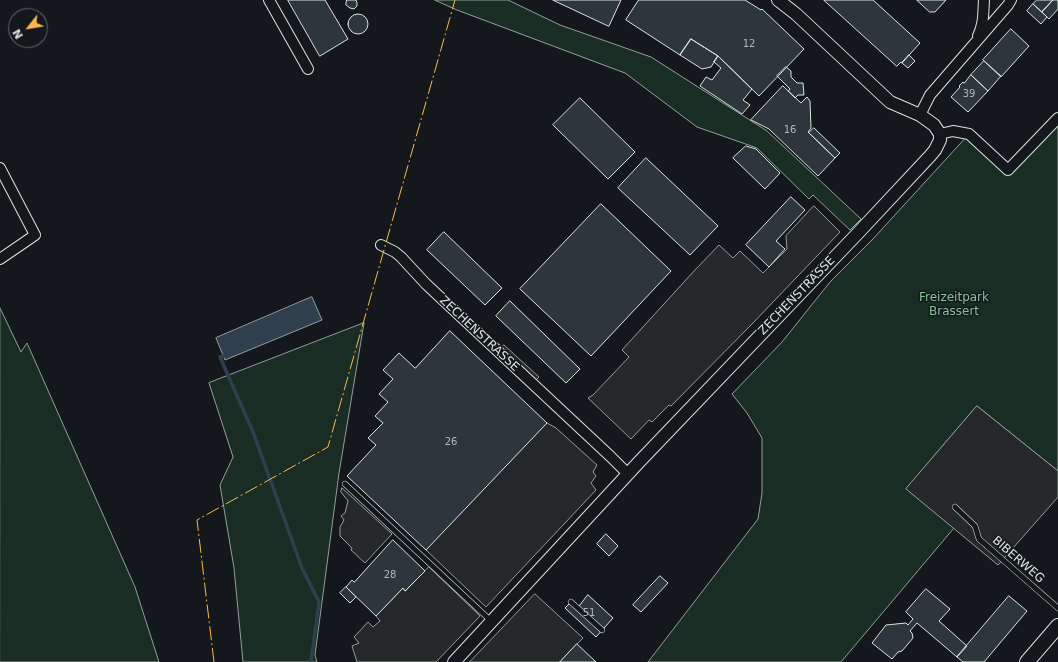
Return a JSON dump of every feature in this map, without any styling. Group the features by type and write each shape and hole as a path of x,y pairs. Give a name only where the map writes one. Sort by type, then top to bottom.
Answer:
{"main road":[{"path":"1027,662 1058,626"}],"street":[{"path":"269,0 308,69"},
{"path":"778,0 796,14 890,102 920,115 934,126 940,134 953,131 969,134 1008,170 1058,118"},
{"path":"974,44 982,27 984,0"},
{"path":"920,115 930,95 1011,0"},
{"name":"ZECHENSTRASSE","path":"454,662 560,546 925,161 935,150 940,140 940,134"},
{"path":"0,168 35,235 0,259"},
{"name":"ZECHENSTRASSE","path":"381,245 395,252 426,284 628,474"}],"lane":[{"path":"345,484 492,621"},
{"name":"BIBERWEG","path":"955,506 975,526 979,540 1058,608"},
{"path":"571,602 602,630"}],"green space":[{"path":"435,0 508,0 560,25 651,57 767,131 861,219 850,230 813,195 809,199 757,148 697,127 625,73 457,10"},
{"name":"Freizeitpark Brassert","path":"1058,118 1058,471 977,406 907,489 954,528 841,662 648,662 758,519 762,493 762,438 747,413 732,394 782,342 830,282 872,240 969,134 1008,170"},
{"path":"0,308 21,352 27,343 135,587 159,662 0,662"},
{"path":"364,323 339,473 315,655 317,662 243,662 234,568 220,485 233,457 209,383"}],"shaded area":[{"path":"814,206 840,232 671,406 669,405 652,422 649,420 631,439 588,398 593,395 629,357 622,350 719,245 733,258 740,251 763,273 787,249 786,236"},
{"path":"504,345 539,377 536,380 501,348"},
{"path":"977,406 1058,471 1058,497 998,565 906,489"},
{"path":"547,423 556,428 597,465 593,472 596,476 591,483 596,490 486,607 426,550"},
{"path":"342,488 392,534 365,563 351,550 352,548 340,536 340,527 344,520 341,516 345,513 348,501 341,492"},
{"path":"429,567 480,616 436,662 357,662 352,646 359,643 354,637 368,622 373,627 380,621 376,616 403,588 405,591"},
{"path":"535,594 583,638 560,662 470,662"}],"water":[{"path":"312,297 322,320 225,360 216,338"}],"building":[{"path":"288,0 325,0 348,39 320,56"},
{"path":"347,0 356,0 357,6 354,9 350,8 346,5"},
{"path":"553,0 621,0 609,26"},
{"path":"639,0 745,0 761,10 762,9 804,49 759,96 718,56 691,39 680,55 626,20"},
{"path":"824,0 873,0 920,43 902,63 901,62 897,66"},
{"path":"917,0 946,0 935,12 930,12"},
{"path":"1037,0 1053,0 1042,12 1033,4"},
{"path":"1053,0 1058,0 1058,9 1049,19 1042,12"},
{"path":"1033,4 1047,17 1041,24 1027,11"},
{"path":"358,14 365,17 368,24 365,31 358,34 351,31 348,24 351,17"},
{"path":"1011,29 1029,46 1001,77 983,60"},
{"path":"691,39 718,56 711,67 702,69 680,55"},
{"path":"909,55 915,61 908,68 902,63"},
{"path":"718,56 752,89 743,100 750,105 742,114 700,86 706,77 712,80 721,68 714,62"},
{"path":"984,61 1001,76 988,91 971,75"},
{"path":"786,67 791,71 791,77 797,83 803,83 804,95 798,95 795,98 788,91 790,89 777,76"},
{"path":"971,75 988,91 968,112 951,97 960,87 959,86"},
{"path":"783,86 801,103 807,97 810,101 811,128 808,132 835,158 818,176 769,129 751,120"},
{"path":"580,98 635,152 608,179 553,125"},
{"path":"814,128 840,153 835,158 809,133"},
{"path":"746,146 756,149 780,173 765,189 733,158"},
{"path":"646,158 718,226 690,255 618,188"},
{"path":"791,197 805,210 776,241 785,249 769,267 746,245"},
{"path":"601,204 671,271 591,356 520,289"},
{"path":"444,232 502,288 485,305 427,250"},
{"path":"510,301 580,369 566,383 496,316"},
{"path":"450,331 547,423 426,550 347,476 376,445 368,438 383,423 375,416 388,402 379,394 393,379 383,370 399,353 415,368"},
{"path":"606,534 618,546 609,556 597,544"},
{"path":"393,540 425,571 405,591 403,588 376,616 346,587 352,580 354,582"},
{"path":"660,576 668,583 641,612 633,605"},
{"path":"346,587 356,597 350,603 340,593"},
{"path":"926,589 950,609 939,621 967,646 957,657 917,623 910,631 913,638 902,651 898,652 892,659 872,643 886,625 906,623 908,625 913,619 906,612"},
{"path":"588,595 613,618 596,637 565,608 572,601 578,607"},
{"path":"1009,596 1027,611 984,662 963,662 957,657"},
{"path":"577,644 596,662 560,662"}],"waterway":[{"path":"223,356 220,357 253,432 302,568 319,602 311,662"}],"power":[{"path":"214,662 197,520 328,447 455,0"}]}
